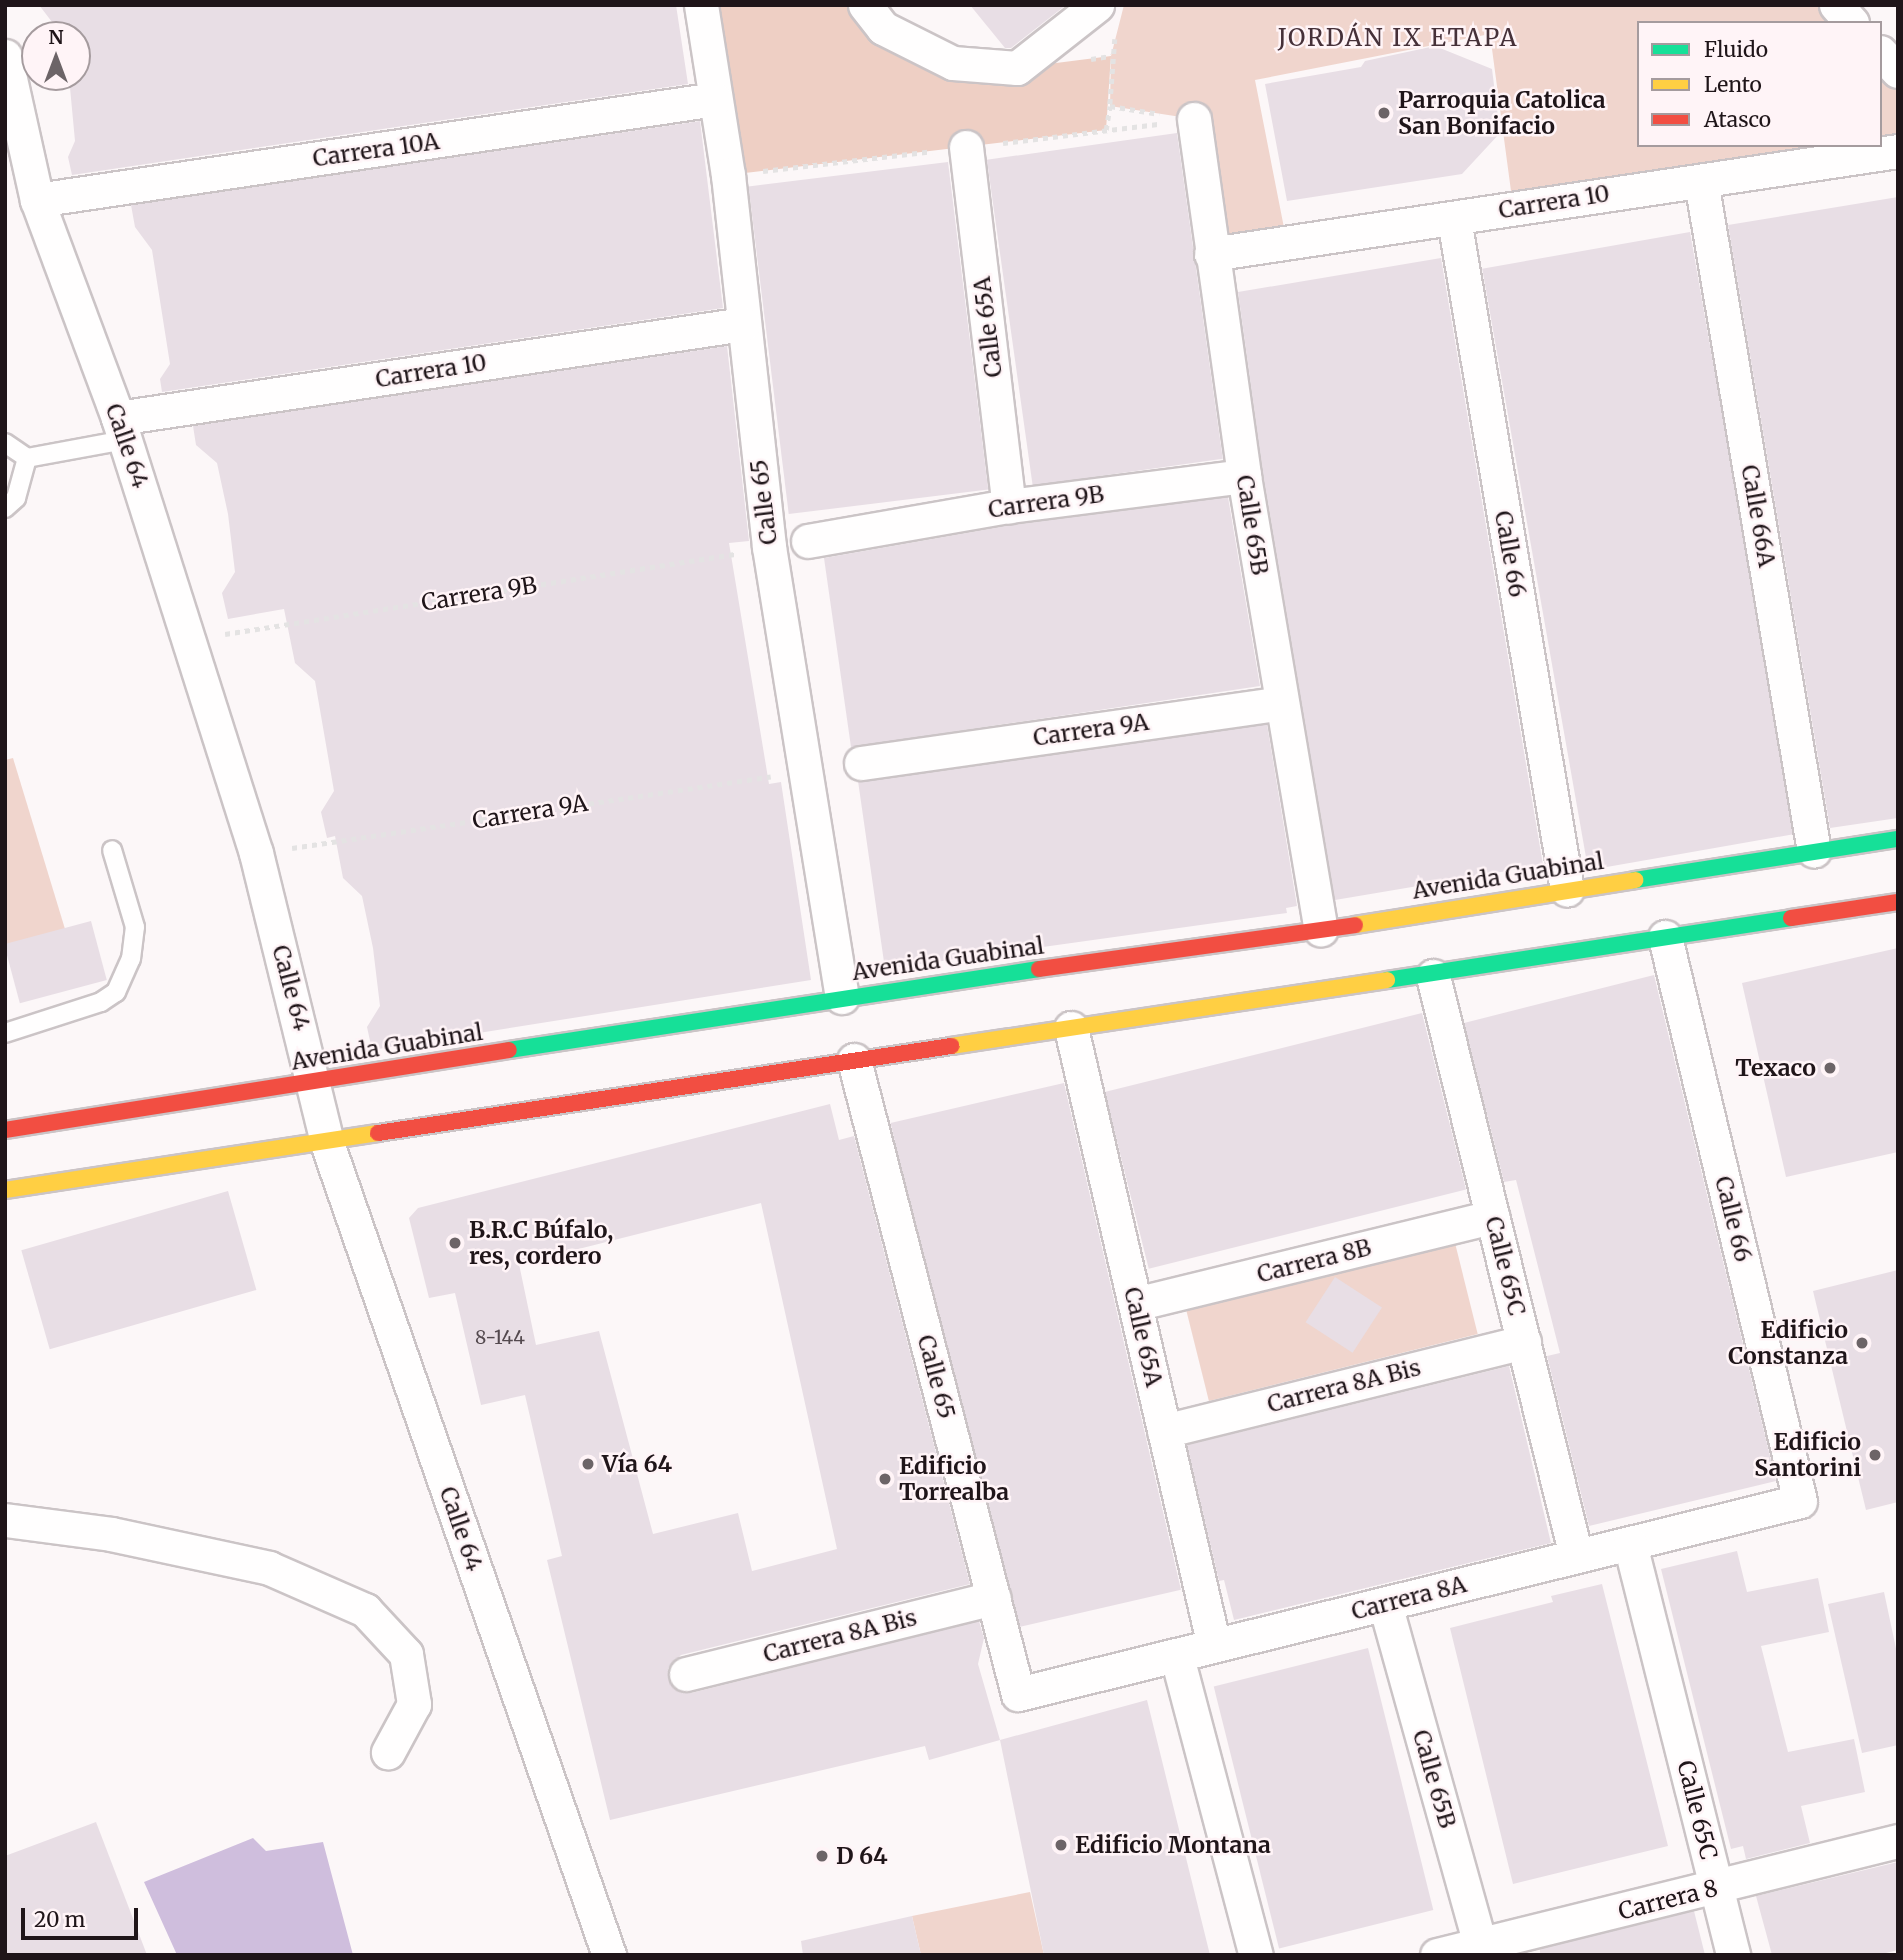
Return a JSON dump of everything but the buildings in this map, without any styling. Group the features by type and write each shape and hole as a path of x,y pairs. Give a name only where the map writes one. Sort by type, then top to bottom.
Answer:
{"main road":[{"name":"Avenida Guabinal","path":"5,1130 842,997 1321,930 1898,839"},
{"path":"5,1190 327,1143 854,1059 1433,976 1898,902"}],"street":[{"name":"Calle 65","path":"701,5 715,99 769,547 803,772 842,997"},
{"path":"865,5 883,28 953,63 1017,68 1097,5"},
{"path":"1836,5 1850,21"},
{"path":"1882,54 1898,71"},
{"name":"Calle 64","path":"5,56 37,200 122,429 256,853 316,1082 327,1143 609,1955"},
{"name":"Carrera 10A","path":"37,200 715,99"},
{"name":"Calle 65B","path":"1194,119 1244,476 1280,704 1321,930"},
{"name":"Calle 65A","path":"966,147 1009,506"},
{"name":"Carrera 10","path":"1211,254 1454,219 1513,206 1701,181 1898,150"},
{"name":"Calle 66A","path":"1701,181 1814,851"},
{"name":"Calle 66","path":"1454,219 1567,890"},
{"name":"Carrera 10","path":"122,429 743,324"},
{"name":"Carrera 9B","path":"808,541 1009,506 1244,476"},
{"name":"Carrera 9A","path":"861,763 1280,704"},
{"name":"Calle 66","path":"1665,937 1800,1501"},
{"name":"Calle 65C","path":"1433,976 1576,1556"},
{"name":"Calle 65A","path":"1071,1028 1214,1646"},
{"name":"Calle 65","path":"854,1059 1018,1695"},
{"name":"Carrera 8B","path":"1135,1304 1493,1217"},
{"name":"Carrera 8A Bis","path":"1164,1430 1524,1342"},
{"name":"Carrera 8A","path":"1018,1695 1800,1501"},
{"path":"5,1520 111,1534 269,1568 365,1610 406,1654 414,1704 388,1752"},
{"name":"Calle 65C","path":"1630,1544 1733,1955"},
{"name":"Carrera 8A Bis","path":"686,1674 994,1598"},
{"name":"Calle 65B","path":"1385,1604 1481,1950"},
{"path":"1177,1657 1256,1955"},
{"name":"Carrera 8","path":"1437,1955 1481,1950 1898,1841"}],"lane":[{"path":"27,458 122,429"},
{"path":"5,443 27,458"},
{"path":"5,508 16,498 27,458"},
{"path":"5,1033 101,1002 116,992 131,959 135,927 113,850"}],"path":[{"path":"1107,130 1111,56 1118,31"},
{"path":"1110,106 1194,119"},
{"name":"Carrera 9B","path":"189,639 769,547"},
{"name":"Carrera 9A","path":"256,853 803,772"}],"shaded area":[{"path":"701,5 865,5 883,28 1017,68 1111,56 1106,130 728,175"},
{"path":"1124,5 1836,5 1850,21 1637,21 1637,147 1882,147 1882,54 1898,71 1898,151 1513,206 1490,34 1255,80 1287,243 1211,254 1194,119 1110,106 1111,56"},
{"path":"13,758 65,929 5,946 5,760"},
{"path":"1453,1235 1478,1334 1209,1401 1184,1302"},
{"path":"253,1838 266,1851 323,1842 353,1955 177,1955 144,1882"},
{"path":"1030,1892 1044,1955 921,1955 912,1916"}],"traffic: fast":[{"path":"1635,880 1898,839"},
{"path":"1387,980 1791,918"},
{"path":"509,1050 1039,969"}],"traffic: slow":[{"path":"1355,925 1635,880"},
{"path":"951,1046 1387,980"},
{"path":"5,1190 378,1133"}],"traffic: jam":[{"path":"1791,918 1898,902"},
{"path":"1039,969 1355,925"},
{"path":"378,1133 951,1046"},
{"path":"5,1130 509,1050"}],"place":[{"name":"Parroquia Catolica San Bonifacio","path":"1384,113"},
{"name":"Texaco","path":"1830,1068"},
{"name":"B.R.C Búfalo, res, cordero","path":"455,1243"},
{"name":"Edificio Constanza","path":"1862,1343"},
{"name":"Edificio Santorini","path":"1875,1455"},
{"name":"Vía 64","path":"588,1464"},
{"name":"Edificio Torrealba","path":"885,1479"},
{"name":"Edificio Montana","path":"1061,1845"},
{"name":"D 64","path":"822,1856"}],"district":[{"name":"JORDÁN IX ETAPA","path":"1398,38"}]}
